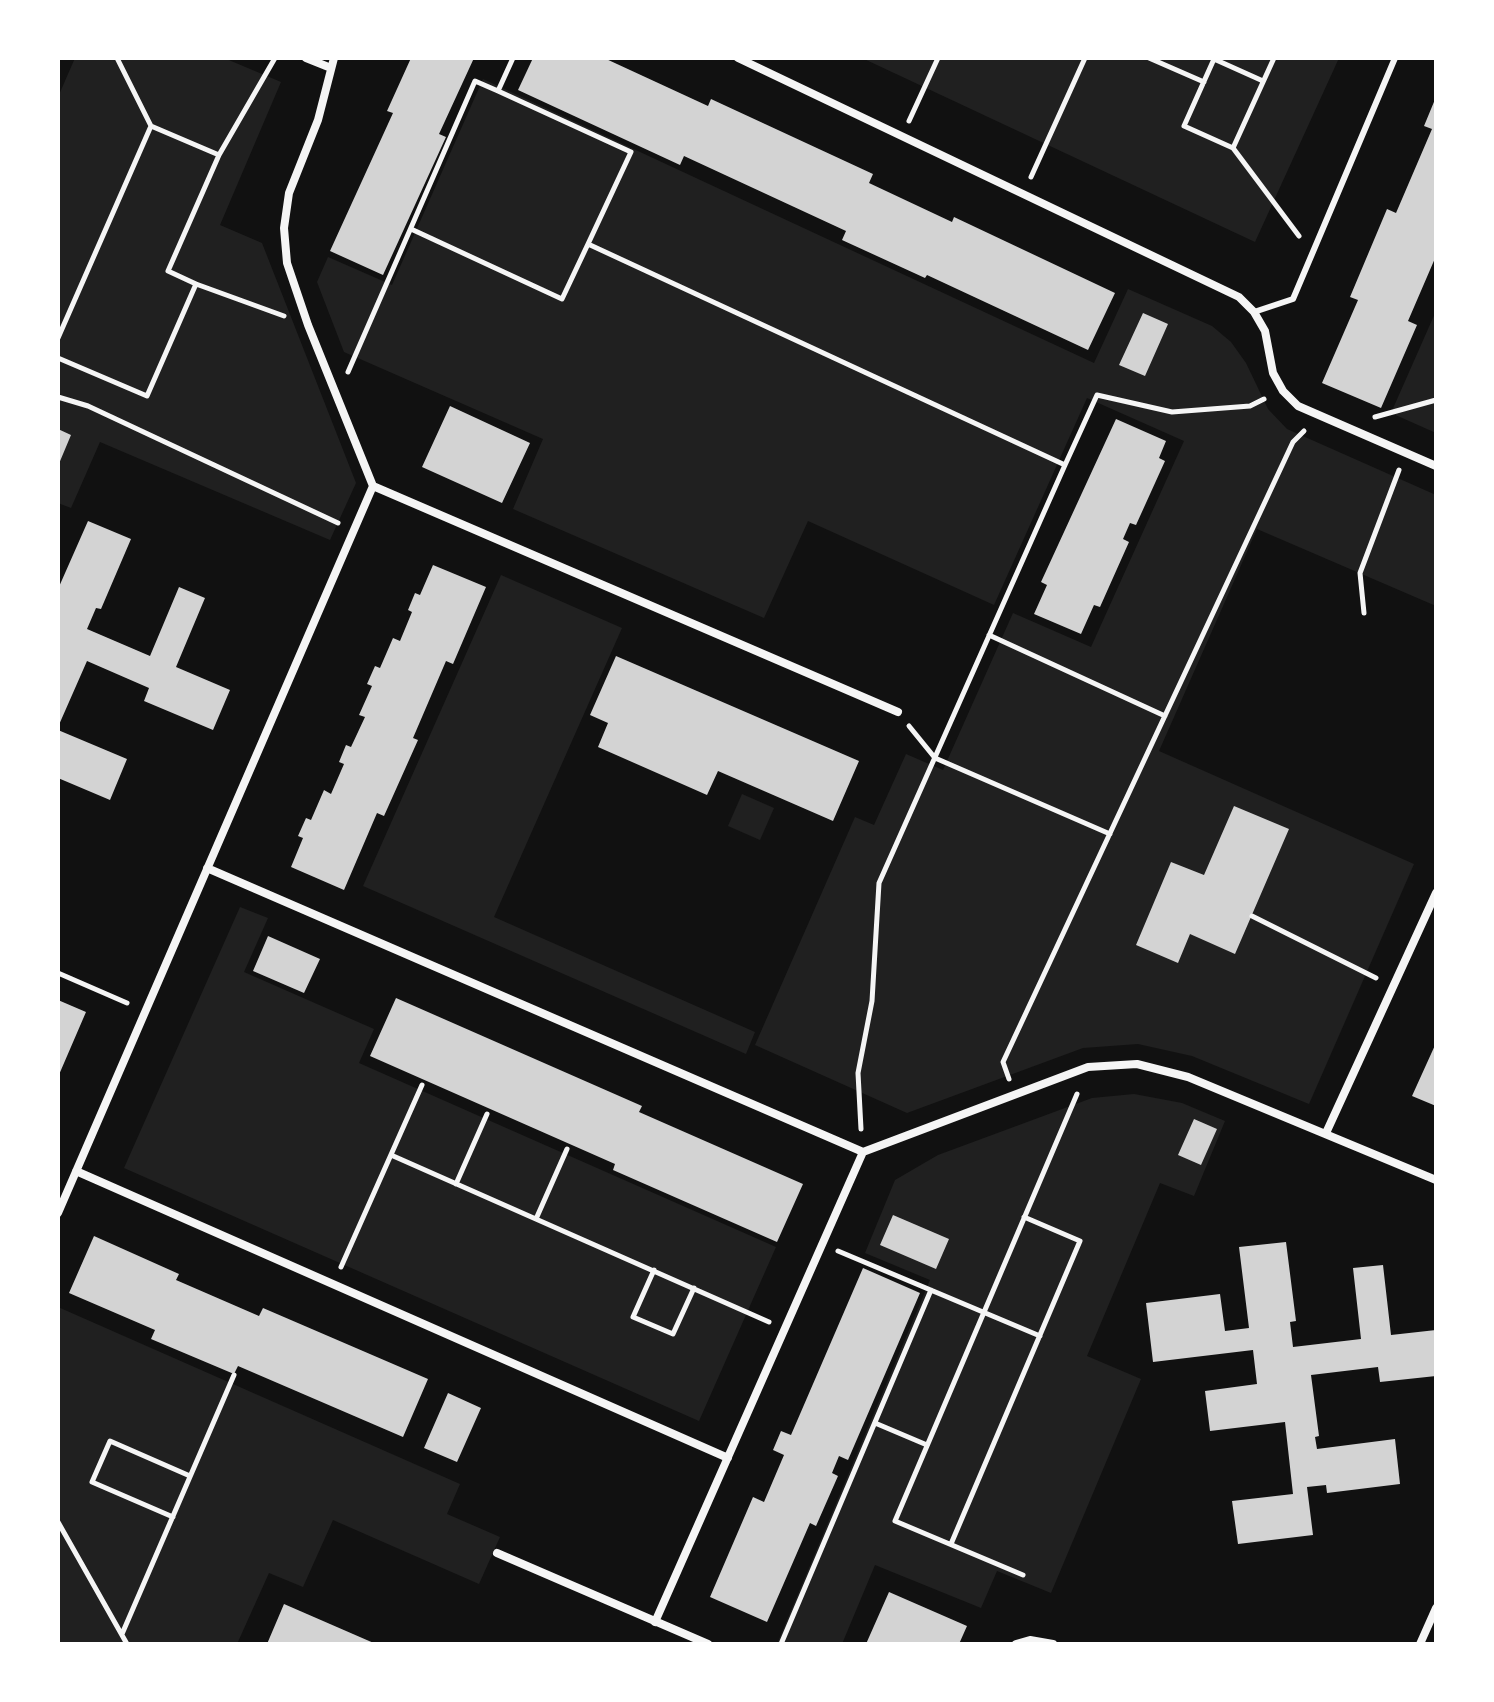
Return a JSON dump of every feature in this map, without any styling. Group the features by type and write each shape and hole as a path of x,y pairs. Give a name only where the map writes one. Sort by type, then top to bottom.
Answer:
{"street":[{"path":"306,58 331,68"},
{"path":"334,58 318,120 289,193 284,228 287,263 308,325 373,486 898,712"},
{"path":"738,58 1239,297 1254,312 1265,331 1273,373 1283,391 1298,406 1436,466"},
{"path":"58,1213 373,486"},
{"path":"207,868 863,1152 1088,1067 1137,1064 1188,1077 1436,1180"},
{"path":"1326,1133 1436,893"},
{"path":"655,1622 863,1152"},
{"path":"76,1171 728,1458"},
{"path":"497,1553 708,1644"},
{"path":"1420,1644 1436,1608"},
{"path":"1016,1644 1030,1640 1053,1644"}],"lane":[{"path":"1254,312 1293,299 1395,58"}],"path":[{"path":"117,58 151,126 219,155"},
{"path":"275,58 219,155 168,271 308,325"},
{"path":"498,91 513,58"},
{"path":"902,136 938,58"},
{"path":"1024,194 1085,58"},
{"path":"1149,58 1204,82"},
{"path":"1233,148 1274,58"},
{"path":"1263,81 1214,59 1184,126 1233,148 1312,253"},
{"path":"337,397 475,81 631,152 562,299 411,229"},
{"path":"58,338 151,126"},
{"path":"588,244 1065,465"},
{"path":"58,358 147,396 196,284"},
{"path":"863,1152 858,1073 872,1001 879,883 1097,395 1172,412 1250,406 1283,391"},
{"path":"58,397 88,406 354,530"},
{"path":"1342,426 1436,400"},
{"path":"1014,1095 1003,1062 1293,442 1317,416"},
{"path":"1364,613 1360,573 1406,453"},
{"path":"989,635 1165,716"},
{"path":"898,712 935,758 1110,834"},
{"path":"1252,916 1393,987"},
{"path":"58,973 145,1011"},
{"path":"1023,1575 895,1521 1088,1067"},
{"path":"333,1284 422,1085"},
{"path":"456,1184 487,1114"},
{"path":"536,1219 567,1149"},
{"path":"391,1155 785,1329"},
{"path":"951,1545 1080,1241 1024,1217"},
{"path":"822,1245 1040,1336"},
{"path":"654,1270 633,1317 673,1334 694,1288"},
{"path":"781,1644 931,1290"},
{"path":"122,1634 234,1375"},
{"path":"875,1423 927,1445"},
{"path":"173,1517 92,1482 110,1441 190,1476"},
{"path":"58,1522 127,1644"}],"shaded area":[{"path":"75,58 224,58 281,82 220,225 262,243 356,483 330,540 100,442 71,508 58,503 58,97"},
{"path":"862,58 1339,58 1255,242"},
{"path":"483,79 1094,363 1128,289 1212,326 1231,342 1246,363 1268,409 1287,429 1436,495 1436,606 1257,529 1159,751 1414,864 1309,1104 1192,1056 1138,1044 1083,1048 907,1113 755,1045 855,817 874,825 906,754 943,770 1013,613 1091,647 1184,441 1087,398 994,605 808,521 764,618 513,509 543,439 344,352 317,282 328,257 392,285"},
{"path":"1436,311 1436,433 1391,413"},
{"path":"501,575 622,628 494,917 755,1032 746,1054 363,886"},
{"path":"742,794 774,808 760,840 728,826"},
{"path":"240,907 268,918 244,972 374,1029 359,1063 776,1247 699,1421 124,1168"},
{"path":"1134,1094 1182,1103 1225,1121 1194,1196 1160,1183 1087,1356 1141,1379 1051,1593 997,1571 981,1608 875,1565 842,1644 777,1644 930,1280 865,1253 895,1180 938,1155 1092,1098"},
{"path":"58,1307 460,1484 447,1514 500,1537 479,1584 333,1520 303,1587 269,1573 237,1644 58,1644"}],"building":[{"path":"411,58 474,58 439,134 446,137 383,275 330,251 393,113 387,111"},
{"path":"533,58 604,58 708,106 711,99 873,174 869,183 952,222 954,217 1115,293 1088,350 927,275 925,278 842,240 846,231 684,156 680,165 518,90"},
{"path":"1436,97 1436,256 1408,321 1417,325 1381,408 1322,383 1358,300 1350,297 1387,209 1396,213 1432,129 1424,126"},
{"path":"1143,313 1168,324 1145,376 1119,365"},
{"path":"450,406 530,443 502,503 422,467"},
{"path":"1116,419 1166,441 1159,458 1165,461 1136,525 1130,523 1123,539 1129,542 1100,607 1094,605 1081,634 1034,614 1047,585 1041,582"},
{"path":"58,429 71,435 58,466"},
{"path":"88,521 131,539 101,609 96,608 87,629 150,656 179,587 205,598 176,667 230,690 213,730 144,701 149,688 87,661 58,727 58,589"},
{"path":"433,565 486,587 453,664 446,661 413,738 418,740 384,816 377,813 344,890 291,867 303,838 298,836 306,818 311,820 324,790 331,794 344,764 339,762 346,745 351,747 365,717 359,715 372,686 367,684 375,666 380,668 393,638 400,641 412,612 408,610 415,593 420,595"},
{"path":"616,656 859,761 833,821 718,771 707,795 598,747 608,723 590,715"},
{"path":"58,730 127,759 110,800 58,778"},
{"path":"1234,806 1289,829 1235,954 1190,934 1178,963 1136,945 1171,862 1204,875"},
{"path":"268,936 320,959 304,993 253,971"},
{"path":"396,998 642,1106 639,1112 803,1184 777,1242 613,1170 615,1164 370,1056"},
{"path":"58,1000 86,1012 58,1077"},
{"path":"1436,1043 1436,1106 1412,1096"},
{"path":"1194,1119 1217,1129 1201,1165 1178,1155"},
{"path":"893,1215 949,1239 936,1269 880,1245"},
{"path":"94,1236 179,1274 176,1280 259,1316 263,1308 428,1379 403,1437 238,1366 234,1374 151,1339 155,1330 69,1293"},
{"path":"1286,1242 1296,1321 1290,1322 1293,1347 1361,1339 1353,1268 1383,1265 1391,1335 1436,1330 1436,1376 1380,1382 1378,1367 1311,1375 1319,1436 1315,1437 1317,1449 1395,1439 1400,1484 1327,1493 1326,1485 1307,1487 1313,1535 1238,1544 1232,1501 1293,1494 1285,1422 1210,1431 1205,1391 1257,1384 1253,1350 1153,1362 1146,1303 1220,1294 1225,1331 1249,1328 1239,1247"},
{"path":"863,1268 920,1293 848,1460 839,1456 832,1473 838,1476 816,1526 810,1523 767,1622 710,1597 753,1497 764,1502 784,1455 773,1450 781,1431 791,1435"},
{"path":"448,1393 481,1408 457,1462 424,1448"},
{"path":"889,1592 967,1626 959,1644 866,1644"},
{"path":"284,1604 376,1644 267,1644"}]}
